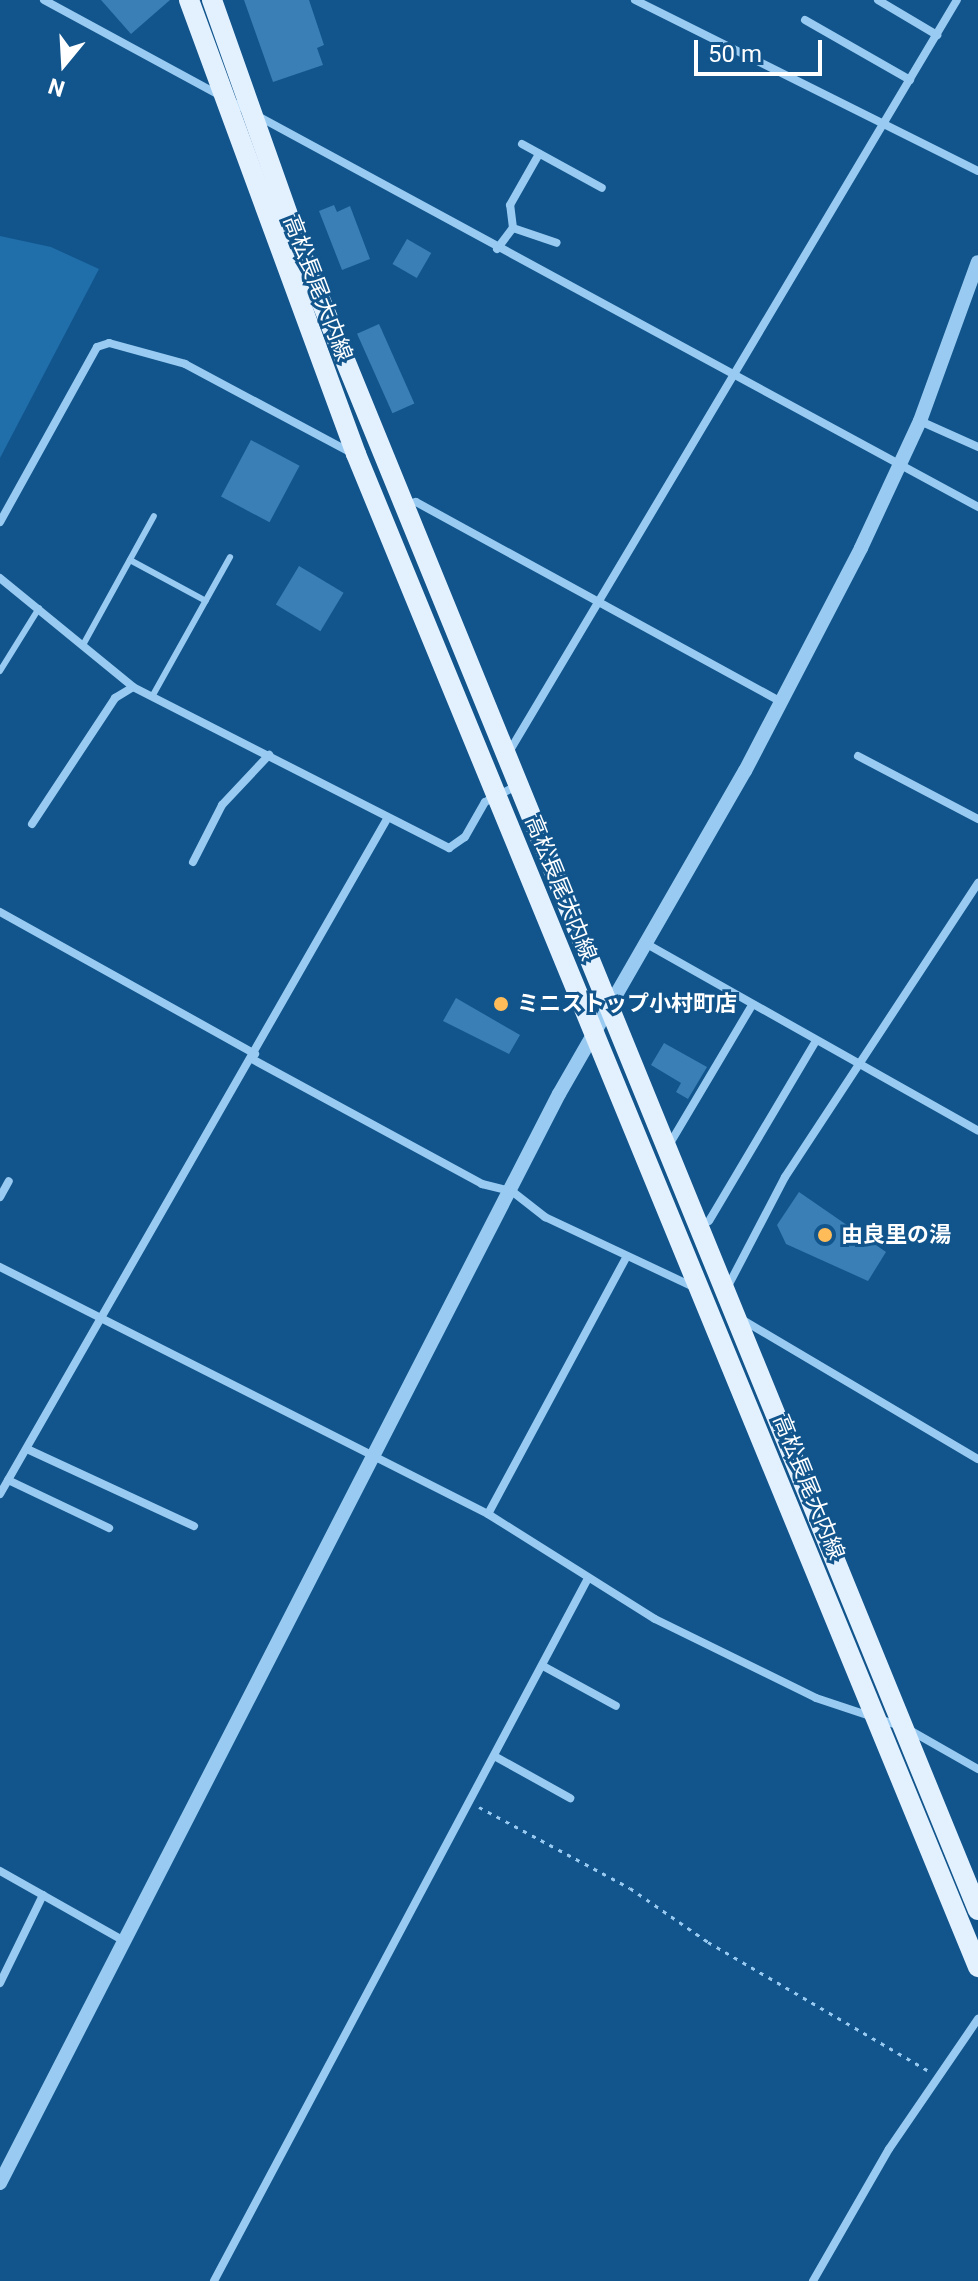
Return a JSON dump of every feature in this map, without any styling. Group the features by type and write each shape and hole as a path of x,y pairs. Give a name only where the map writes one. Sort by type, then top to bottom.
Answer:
{"main road":[{"name":"高松長尾大内線","path":"189,0 219,93 356,454 978,1967"},
{"name":"高松長尾大内線","path":"212,0 246,109 404,504 978,1910"}],"street":[{"path":"44,0 739,378 899,470 978,507"},
{"path":"635,0 886,122 978,171"},
{"path":"878,0 937,35"},
{"path":"507,756 739,378 957,0"},
{"path":"805,20 910,80"},
{"path":"522,144 602,188"},
{"path":"497,249 513,228 510,205 539,154"},
{"path":"513,228 557,243"},
{"path":"0,2182 379,1457 641,940 781,702 899,470 978,262"},
{"path":"0,522 97,347 109,343 185,364 356,454"},
{"path":"920,421 978,447"},
{"path":"404,504 416,502 781,702"},
{"path":"0,578 133,687 449,848 498,795 518,785"},
{"path":"32,824 115,698 133,687"},
{"path":"193,862 222,805 269,755"},
{"path":"858,756 978,819"},
{"path":"0,1494 387,819"},
{"path":"725,1292 785,1177 978,883"},
{"path":"0,912 482,1184 513,1192 626,1258 701,1290"},
{"path":"641,940 978,1131"},
{"path":"666,1151 752,1005"},
{"path":"709,1221 816,1041"},
{"path":"0,1197 9,1181"},
{"path":"488,1514 626,1258"},
{"path":"0,1267 100,1322 379,1457 488,1514 587,1580 816,1698 906,1728 978,1769"},
{"path":"736,1316 978,1459"},
{"path":"27,1449 194,1526"},
{"path":"8,1480 109,1528"},
{"path":"214,2281 472,1803 587,1580"},
{"path":"543,1666 616,1706"},
{"path":"496,1757 570,1798"},
{"path":"0,1871 127,1942"},
{"path":"0,1983 43,1895"},
{"path":"813,2281 889,2149 941,2078 978,2019"}],"lane":[{"path":"83,645 154,516"},
{"path":"153,695 230,557"},
{"path":"130,560 206,601"},
{"path":"0,671 39,608"}],"path":[{"path":"472,1803 630,1888 708,1942 941,2078"}],"shaded area":[{"path":"0,236 51,247 99,269 0,458"}],"building":[{"path":"101,0 170,0 131,34"},
{"path":"244,0 309,0 324,45 317,48 323,65 273,82"},
{"path":"334,205 337,212 350,206 370,259 342,270 319,211"},
{"path":"407,239 431,253 417,278 392,264"},
{"path":"379,324 414,403 392,413 357,334"},
{"path":"251,440 300,466 270,522 221,497"},
{"path":"299,566 344,593 320,631 276,605"},
{"path":"456,998 520,1035 509,1054 443,1021"},
{"path":"664,1043 707,1067 688,1099 676,1092 681,1083 651,1065"},
{"name":"由良里の湯","path":"799,1192 886,1252 868,1281 786,1244 777,1225"}],"place":[{"name":"ミニストップ小村町店","path":"501,1004"},
{"name":"由良里の湯","path":"825,1235"}]}
